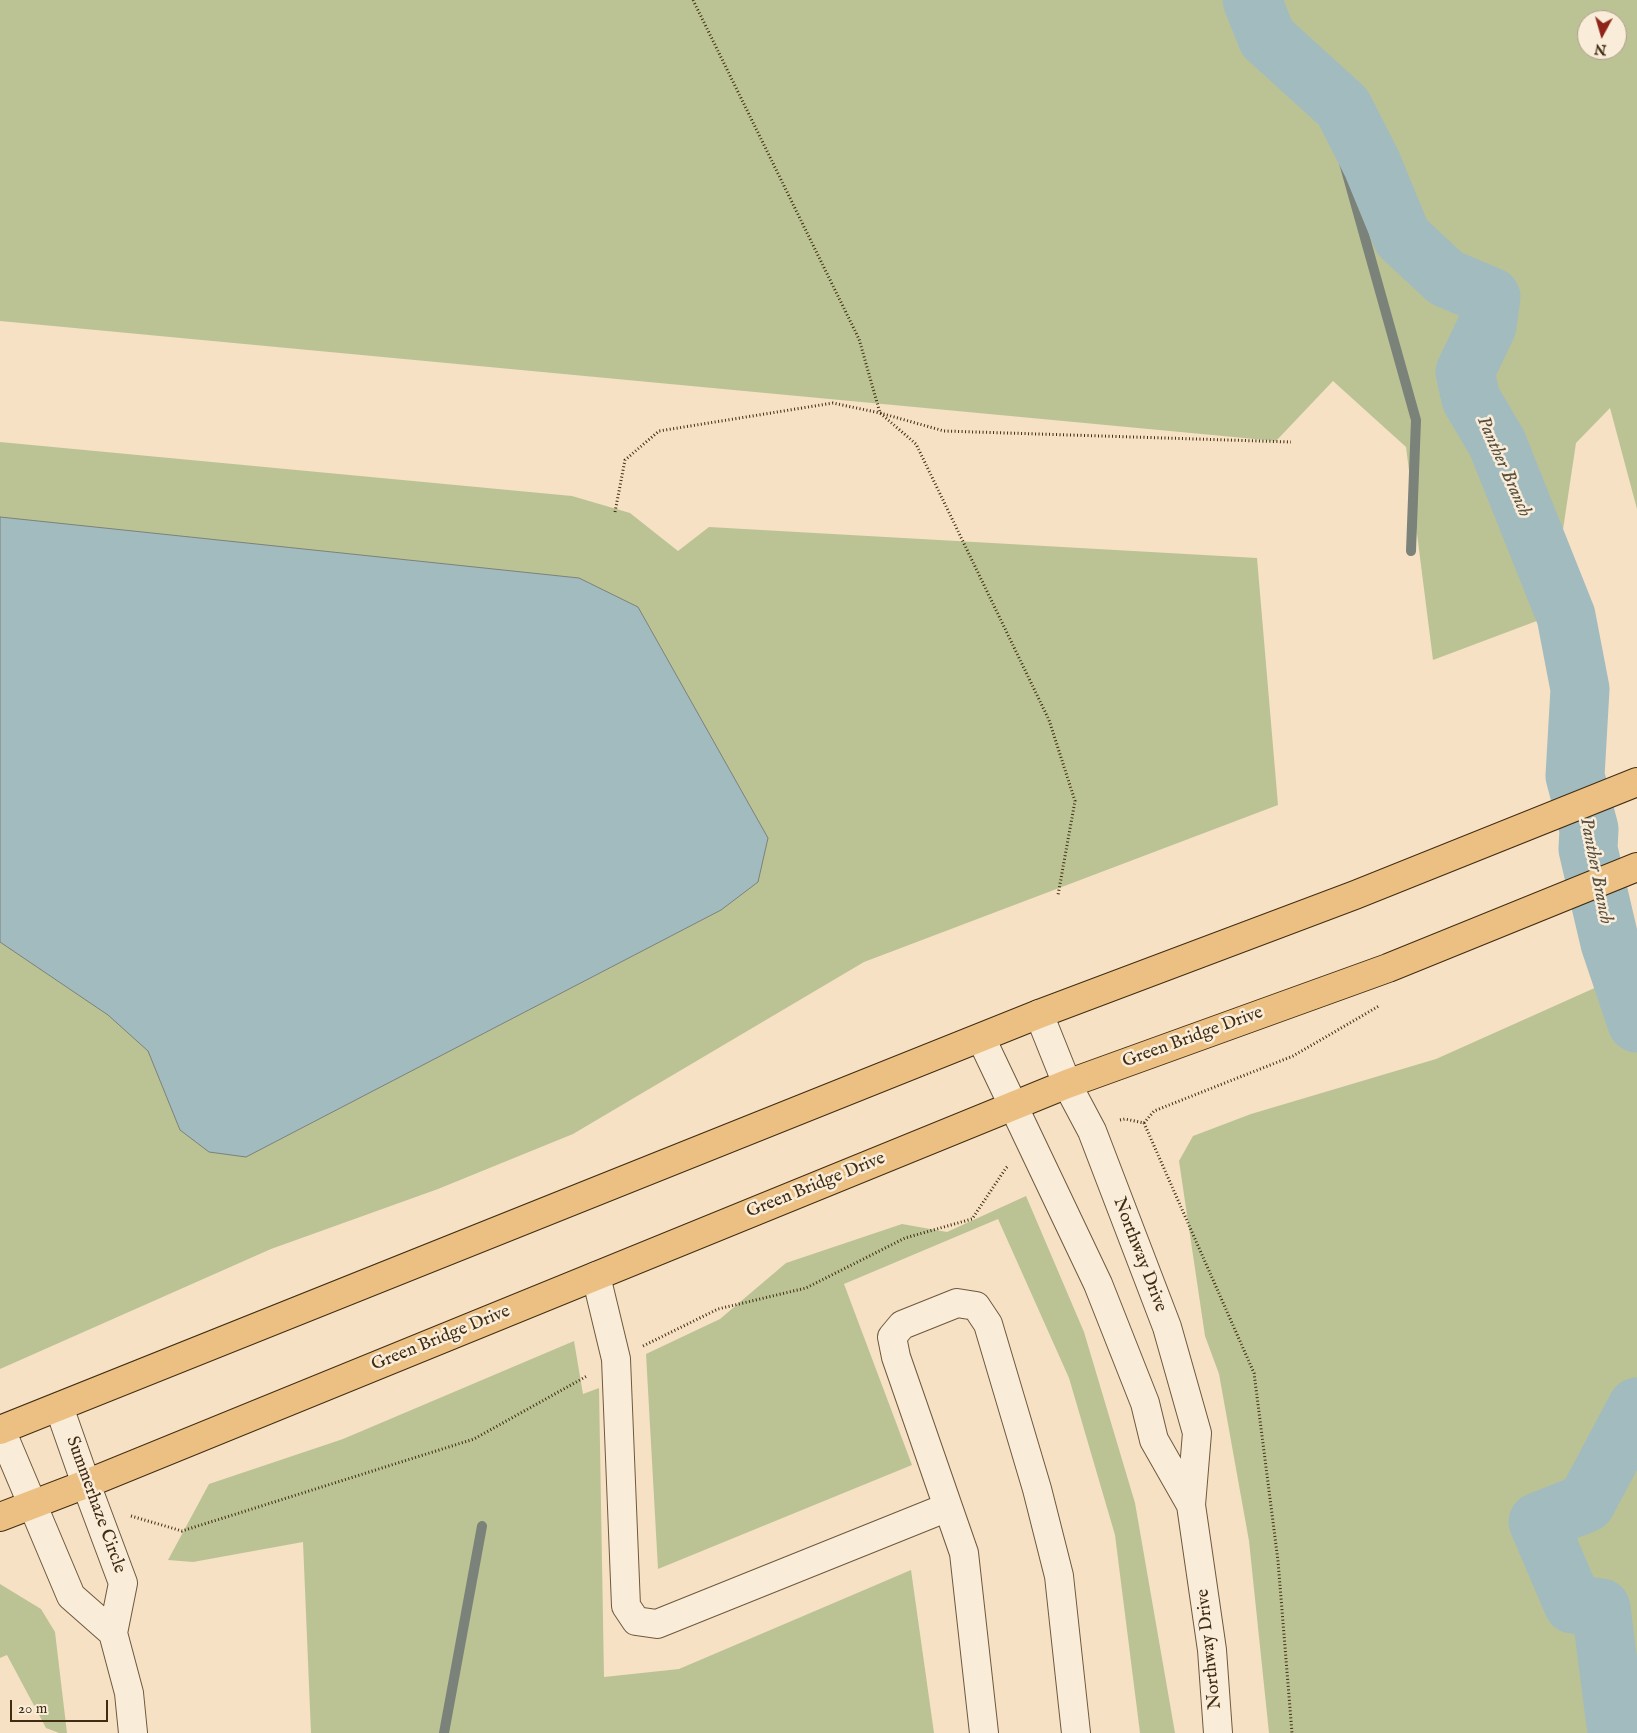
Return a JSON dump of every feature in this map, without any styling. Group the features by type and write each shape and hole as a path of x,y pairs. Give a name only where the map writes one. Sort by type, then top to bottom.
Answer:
{"main road":[{"path":"1,1430 1039,1014 1355,895 1637,782"},
{"name":"Green Bridge Drive","path":"0,1517 86,1484 1067,1084 1388,968 1637,867"}],"street":[{"name":"Northway Drive","path":"1039,1014 1067,1084 1092,1131 1166,1327 1197,1433 1191,1505 1212,1650 1218,1733"},
{"name":"Northway Drive","path":"981,1038 1098,1284 1145,1404 1154,1440 1191,1505"},
{"path":"596,1276 616,1359 626,1606 636,1621 657,1624 948,1507"},
{"path":"984,1733 964,1553 896,1357 892,1337 902,1325 957,1303 976,1306 988,1324 1037,1489 1059,1576 1076,1733"},
{"name":"Summerhaze Circle","path":"59,1407 123,1583 113,1633 129,1693 133,1733"},
{"path":"1,1430 71,1596 113,1633"}],"path":[{"path":"693,0 859,339 880,412 916,444 1049,720 1075,801 1058,895"},
{"path":"615,512 625,460 659,430 833,403 880,412 944,431 1291,442"},
{"path":"1144,1123 1154,1111 1294,1056 1379,1006"},
{"path":"1092,1131 1125,1119 1144,1123"},
{"path":"1144,1123 1254,1373 1278,1561 1292,1733"},
{"path":"99,1519 124,1514 182,1531 474,1439 616,1359 718,1309 806,1288 905,1238 972,1219 1006,1168 1036,1152"}],"green space":[{"path":"0,0 1637,0 1637,509 1610,408 1576,443 1550,616 1433,660 1406,447 1333,381 1276,441 0,321"},
{"path":"0,442 572,496 630,513 678,551 709,527 1257,558 1278,805 864,962 573,1134 438,1189 271,1249 0,1369"},
{"path":"1637,969 1637,1733 1269,1733 1249,1541 1219,1374 1205,1336 1179,1161 1193,1136 1251,1114 1436,1059"},
{"path":"1026,1196 1084,1332 1135,1503 1175,1733 1140,1733 1115,1535 1069,1378 998,1219 844,1284 912,1465 658,1569 646,1354 720,1319 786,1263 902,1224 947,1232"},
{"path":"574,1341 583,1394 599,1388 604,1677 679,1669 911,1570 934,1733 311,1733 303,1542 193,1562 168,1560 209,1484 343,1439"},
{"path":"0,1584 41,1609 55,1632 67,1733 59,1733 46,1728 7,1655 0,1658"}],"water":[{"path":"0,517 579,578 638,607 768,838 758,882 721,910 246,1157 209,1152 180,1130 148,1051 108,1015 0,942"}],"waterway":[{"name":"Panther Branch","path":"1252,0 1267,38 1343,107 1372,164 1402,237 1446,278 1491,297 1487,326 1465,372 1471,399 1497,443 1566,616 1580,689 1575,776 1589,829 1588,849 1610,943 1637,1023"},
{"path":"1323,88 1416,420 1411,551"},
{"name":"Panther Branch","path":"1617,1733 1601,1608 1573,1604 1538,1522 1586,1503 1637,1407"},
{"path":"444,1733 482,1526"}]}
